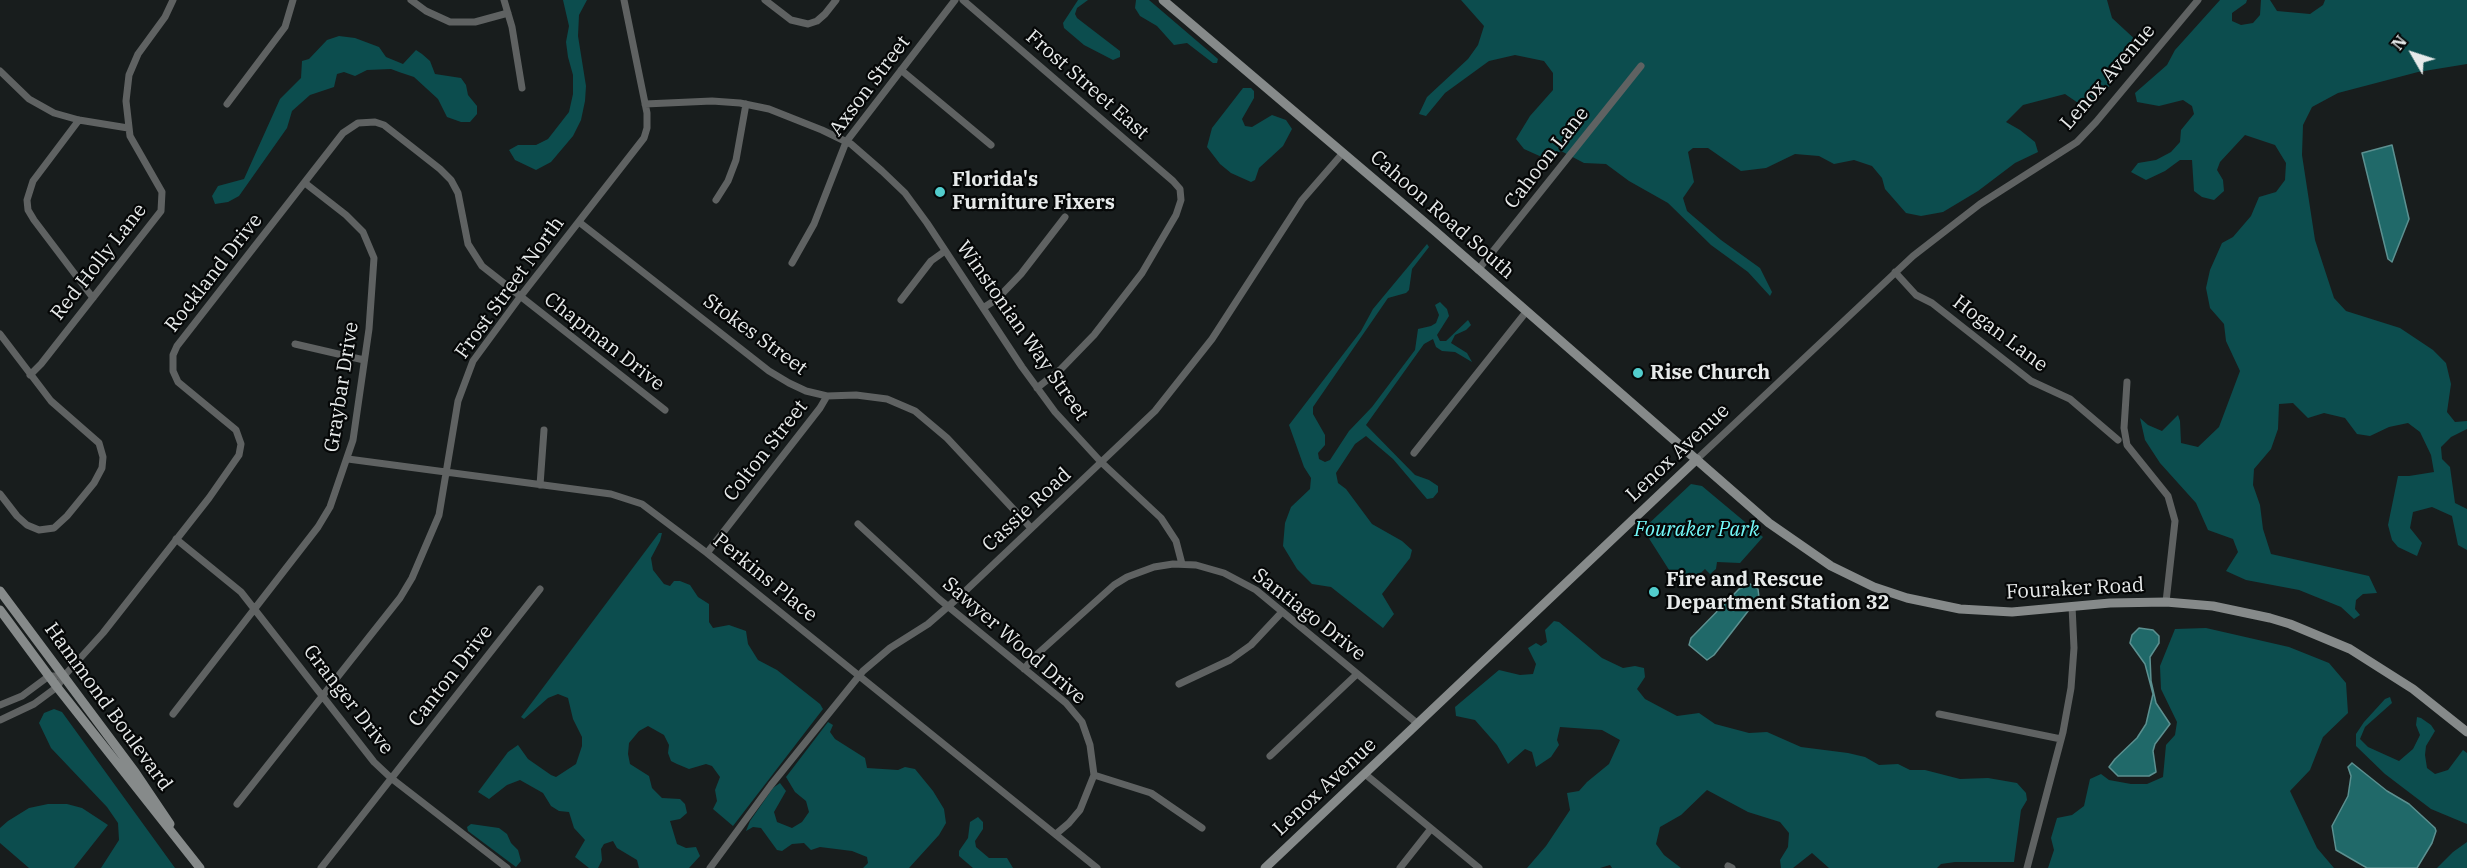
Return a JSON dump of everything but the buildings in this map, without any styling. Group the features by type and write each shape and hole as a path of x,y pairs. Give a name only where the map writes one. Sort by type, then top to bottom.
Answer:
{"main road":[{"name":"Cahoon Road South","path":"1162,0 1697,459"},
{"name":"Fouraker Road","path":"1697,459 1769,523 1803,548 1841,572 1874,587 1906,598 1960,609 2012,612 2072,606 2166,602 2236,610 2280,621 2350,649 2420,694 2467,732"},
{"name":"Lenox Avenue","path":"1265,868 1697,459"},
{"name":"Hammond Boulevard","path":"0,591 152,796 183,847"},
{"name":"Hammond Boulevard","path":"0,610 57,687 200,868"}],"street":[{"name":"Red Holly Lane","path":"30,375 157,218 162,206 160,187 137,151 128,128 126,101 131,69 138,54 165,17 173,0"},
{"path":"227,104 285,27 293,0"},
{"path":"411,0 426,11 450,22 475,22 508,14"},
{"path":"504,0 522,88"},
{"name":"Frost Street North","path":"237,804 400,598 412,578 439,515 456,409 467,375 482,347 644,138 648,122 624,0"},
{"path":"765,0 791,20 808,24 817,21 836,0"},
{"name":"Axson Street","path":"792,263 813,224 846,142 955,0"},
{"name":"Frost Street East","path":"963,0 1180,189 1181,200 1164,238 1126,295 1070,361 1037,388"},
{"name":"Lenox Avenue","path":"1697,459 1895,272 1953,223 2078,142 2198,0"},
{"name":"Cahoon Lane","path":"1478,270 1641,66"},
{"path":"901,70 991,145"},
{"path":"0,71 37,104 54,113 79,120 128,128"},
{"name":"Winstonian Way Street","path":"645,104 712,101 769,109 803,121 846,142 882,171 905,194 1055,412 1101,462 1161,518 1176,541 1182,564"},
{"path":"716,200 728,181 736,160 746,104"},
{"path":"79,120 33,181 27,200 28,210 34,220 93,298"},
{"name":"Rockland Drive","path":"57,687 64,676 103,633 240,455 239,435 230,423 178,382 173,371 173,355 177,346 346,130 364,122"},
{"name":"Chapman Drive","path":"364,122 384,125 451,180 461,202 466,239 482,266 665,410"},
{"name":"Cassie Road","path":"711,868 771,785 859,676 877,658 928,624 948,607 1144,423 1188,372 1302,200 1342,154"},
{"name":"Graybar Drive","path":"173,714 318,527 330,507 353,440 375,274 371,249 363,232 346,215 305,183"},
{"path":"983,308 997,299 1021,274 1065,218"},
{"name":"Stokes Street","path":"579,222 774,375 806,391 827,396 872,396 896,402 915,411 946,438 1031,528"},
{"path":"901,300 931,261 945,251"},
{"name":"Hogan Lane","path":"1895,272 1916,295 1932,303 2031,381 2070,399 2118,440"},
{"path":"1414,453 1526,312"},
{"path":"0,334 51,401 99,443 103,457 102,468 94,483 54,528 39,530 27,525 0,494"},
{"path":"295,344 364,360"},
{"path":"2127,381 2124,428 2127,445 2168,496 2175,521 2166,602"},
{"name":"Colton Street","path":"707,553 827,396"},
{"path":"540,484 544,430"},
{"name":"Perkins Place","path":"348,459 611,494 642,504 707,553 1097,868"},
{"name":"Sawyer Wood Drive","path":"858,524 948,607 1066,703 1082,722 1090,745 1094,775 1080,810 1056,834"},
{"name":"Granger Drive","path":"176,539 241,592 361,747 391,778 507,868"},
{"name":"Santiago Drive","path":"1024,669 1034,657 1114,585 1146,570 1182,564 1214,570 1241,581 1256,591 1418,724"},
{"name":"Canton Drive","path":"321,868 540,589"},
{"path":"2027,868 2061,739 2071,688 2074,648 2072,606"},
{"path":"1179,684 1230,660 1245,650 1282,612"},
{"path":"1270,756 1357,674"},
{"path":"0,705 22,696 49,676 64,676"},
{"path":"0,720 34,704 57,687"},
{"path":"1939,714 2061,739"},
{"path":"1365,774 1430,830 1479,868"},
{"path":"1094,775 1151,793 1202,828"},
{"path":"1400,868 1430,830"}],"green space":[{"path":"563,0 587,0 579,15 578,36 586,86 585,101 581,120 573,136 551,162 536,170 515,160 509,150 518,145 536,145 548,139 569,112 573,94 573,75 566,42 569,26"},
{"path":"1078,0 1088,0 1077,8 1075,14 1077,18 1120,51 1120,57 1113,60 1084,45 1064,28 1063,23"},
{"path":"1136,0 1149,0 1218,59 1217,63 1213,63 1187,43 1174,45 1157,26 1140,16 1135,8"},
{"path":"1461,0 2107,0 2112,18 2139,43 2139,47 2122,67 2112,84 2084,107 2065,94 2023,105 2006,122 2035,142 2038,152 2015,163 1978,191 1943,212 1921,216 1906,213 1885,189 1882,178 1872,166 1854,160 1834,164 1819,156 1795,154 1766,168 1741,171 1708,148 1693,148 1688,152 1694,182 1683,198 1687,211 1721,240 1760,268 1772,292 1770,296 1748,272 1711,245 1668,203 1629,181 1606,164 1584,163 1561,151 1544,158 1524,149 1516,139 1530,116 1553,90 1553,73 1544,61 1515,55 1489,61 1445,93 1426,116 1419,114 1427,97 1468,59 1478,45 1484,26"},
{"path":"2220,0 2247,0 2232,13 2232,21 2241,25 2253,23 2260,15 2261,0 2270,0 2277,11 2310,14 2323,5 2325,0 2467,0 2467,64 2418,72 2338,93 2312,107 2303,125 2302,155 2315,240 2334,298 2346,311 2400,328 2433,350 2446,363 2451,384 2447,412 2455,422 2467,421 2467,429 2451,437 2441,447 2442,459 2450,467 2455,503 2467,509 2467,550 2458,545 2452,516 2432,507 2413,512 2410,528 2422,543 2417,556 2398,547 2392,540 2388,525 2398,476 2434,472 2431,455 2420,432 2408,423 2389,427 2370,436 2357,434 2345,418 2324,413 2308,418 2293,403 2279,404 2278,429 2271,449 2254,469 2253,485 2271,554 2369,576 2377,593 2363,594 2356,600 2355,609 2360,615 2354,619 2341,607 2299,590 2246,580 2226,571 2238,552 2233,539 2208,530 2196,503 2160,463 2145,440 2140,418 2148,425 2162,431 2178,415 2181,443 2198,447 2219,427 2240,371 2226,341 2224,324 2210,308 2206,288 2210,270 2222,243 2233,237 2251,216 2259,197 2276,192 2285,180 2286,163 2275,145 2245,135 2220,162 2217,170 2223,180 2224,191 2214,200 2202,197 2194,191 2192,160 2180,160 2165,171 2146,180 2131,172 2138,163 2156,160 2171,152 2180,142 2181,130 2194,114 2192,106 2183,100 2159,106 2137,102 2135,93 2167,65 2175,50"},
{"path":"339,36 355,38 379,47 386,57 403,64 416,50 430,61 435,74 461,78 466,85 468,95 477,106 477,114 470,122 461,122 447,117 438,99 414,77 391,69 367,70 355,76 344,72 337,74 334,87 310,95 292,111 287,128 239,196 228,202 215,204 212,196 218,186 244,179 280,99 301,78 302,61 309,59 327,40"},
{"path":"1243,88 1251,88 1254,91 1254,98 1242,119 1245,126 1252,127 1272,115 1286,120 1292,129 1283,146 1259,168 1255,180 1251,182 1231,173 1220,164 1207,147 1212,128"},
{"path":"1427,244 1429,247 1412,269 1409,290 1388,298 1313,407 1313,414 1325,435 1325,445 1318,453 1319,459 1325,462 1330,460 1349,431 1372,407 1415,350 1418,329 1436,323 1439,315 1435,305 1440,302 1447,309 1449,316 1437,335 1440,341 1446,341 1468,320 1471,325 1455,335 1451,343 1467,353 1472,362 1455,352 1442,351 1436,347 1433,339 1424,344 1366,425 1415,475 1438,486 1438,492 1433,498 1427,499 1393,459 1366,436 1355,444 1336,473 1338,483 1346,489 1372,524 1402,541 1412,550 1410,558 1382,594 1394,614 1383,628 1331,587 1312,584 1297,569 1283,546 1285,523 1291,507 1310,489 1311,478 1304,467 1289,425 1361,331 1373,309"},
{"name":"Fouraker Park","path":"1691,484 1702,486 1763,537 1740,563 1717,562 1716,569 1710,574 1705,569 1685,588 1671,573 1643,529"},
{"path":"659,533 662,533 660,541 651,558 653,570 664,584 670,586 674,581 680,581 690,585 698,597 709,604 709,622 713,628 729,625 746,631 748,644 758,660 777,670 820,704 823,709 733,826 713,809 717,801 715,790 720,777 712,766 706,764 689,769 677,764 671,761 668,753 669,745 664,735 648,726 639,731 629,743 630,764 649,776 652,788 662,798 680,799 685,804 687,813 680,819 670,821 677,844 686,848 696,847 700,856 689,868 639,868 637,860 617,848 613,841 604,844 601,849 602,860 598,868 589,868 575,857 585,840 574,828 569,812 559,811 551,806 543,793 520,780 507,785 489,799 478,792 508,752 518,745 528,759 556,777 576,764 582,746 582,737 573,719 568,698 558,694 548,698 524,719 521,717"},
{"path":"1554,621 1559,622 1602,658 1623,668 1635,666 1644,668 1645,677 1637,689 1645,699 1677,716 1699,713 1715,724 1749,733 1767,732 1801,747 1848,753 1865,757 1879,765 1898,764 1910,770 1925,770 1960,779 1988,778 2017,783 2026,793 2027,800 2021,810 2014,862 1955,862 1941,864 1937,868 1829,868 1812,853 1793,868 1781,868 1780,860 1788,847 1789,833 1780,822 1748,812 1707,790 1681,815 1660,827 1656,844 1664,855 1681,868 1612,868 1610,865 1600,868 1527,868 1546,846 1570,810 1567,793 1579,791 1609,764 1620,740 1602,730 1560,727 1557,740 1559,745 1551,757 1536,767 1532,752 1525,749 1508,764 1497,745 1475,720 1456,716 1455,707 1499,670 1520,675 1533,674 1536,664 1528,648 1536,643 1541,646 1547,642 1545,630"},
{"path":"2206,628 2289,647 2329,663 2346,683 2348,713 2323,737 2310,770 2290,791 2317,848 2334,868 2048,868 2054,850 2051,838 2057,818 2072,815 2084,806 2090,779 2101,774 2109,780 2147,784 2163,777 2166,745 2175,735 2177,722 2161,689 2160,666 2175,629"},
{"path":"2390,697 2392,703 2365,727 2360,739 2368,747 2399,761 2413,749 2420,735 2416,725 2417,717 2431,725 2435,731 2426,746 2425,755 2427,768 2435,774 2448,770 2463,750 2467,753 2467,824 2431,809 2385,774 2356,746 2356,734 2364,722 2385,699"},
{"path":"54,709 62,712 175,868 101,868 119,840 118,823 107,807 51,748 39,723 44,713"},
{"path":"828,722 833,725 830,732 835,739 865,758 867,768 915,769 944,809 946,823 939,835 909,868 863,868 868,863 867,857 852,851 820,847 811,850 804,843 792,844 782,851 777,850 761,828 753,827 746,831 750,821 773,788 780,783 786,791 774,812 777,822 792,828 802,822 809,812 806,801 795,792 786,777"},
{"path":"48,804 67,804 82,808 108,825 74,868 29,868 0,843 0,828 8,821 29,808"},
{"path":"978,817 983,822 983,829 975,841 976,847 989,858 1007,858 1013,868 973,868 959,856 959,851 968,838 970,822"},
{"path":"471,824 499,828 507,834 511,843 518,850 521,861 516,867 468,831 467,827"},
{"path":"2467,842 2467,868 2437,868 2453,852"}],"shaded area":[{"path":"2392,145 2409,219 2392,262 2388,259 2362,153"},
{"path":"1750,584 1758,589 1759,597 1714,655 1707,660 1689,645 1691,638 1739,589"},
{"path":"2139,628 2153,630 2159,636 2159,643 2150,657 2151,681 2156,703 2170,724 2155,744 2153,751 2156,772 2149,776 2118,776 2109,767 2137,738 2146,724 2153,694 2145,664 2130,643 2132,635"},
{"path":"2352,763 2387,791 2409,804 2435,828 2432,843 2417,868 2367,868 2336,850 2332,826 2348,796 2351,776 2348,767"}],"place":[{"name":"Florida's Furniture Fixers","path":"940,192"},
{"name":"Rise Church","path":"1638,373"},
{"name":"Fire and Rescue Department Station 32","path":"1654,592"}]}
